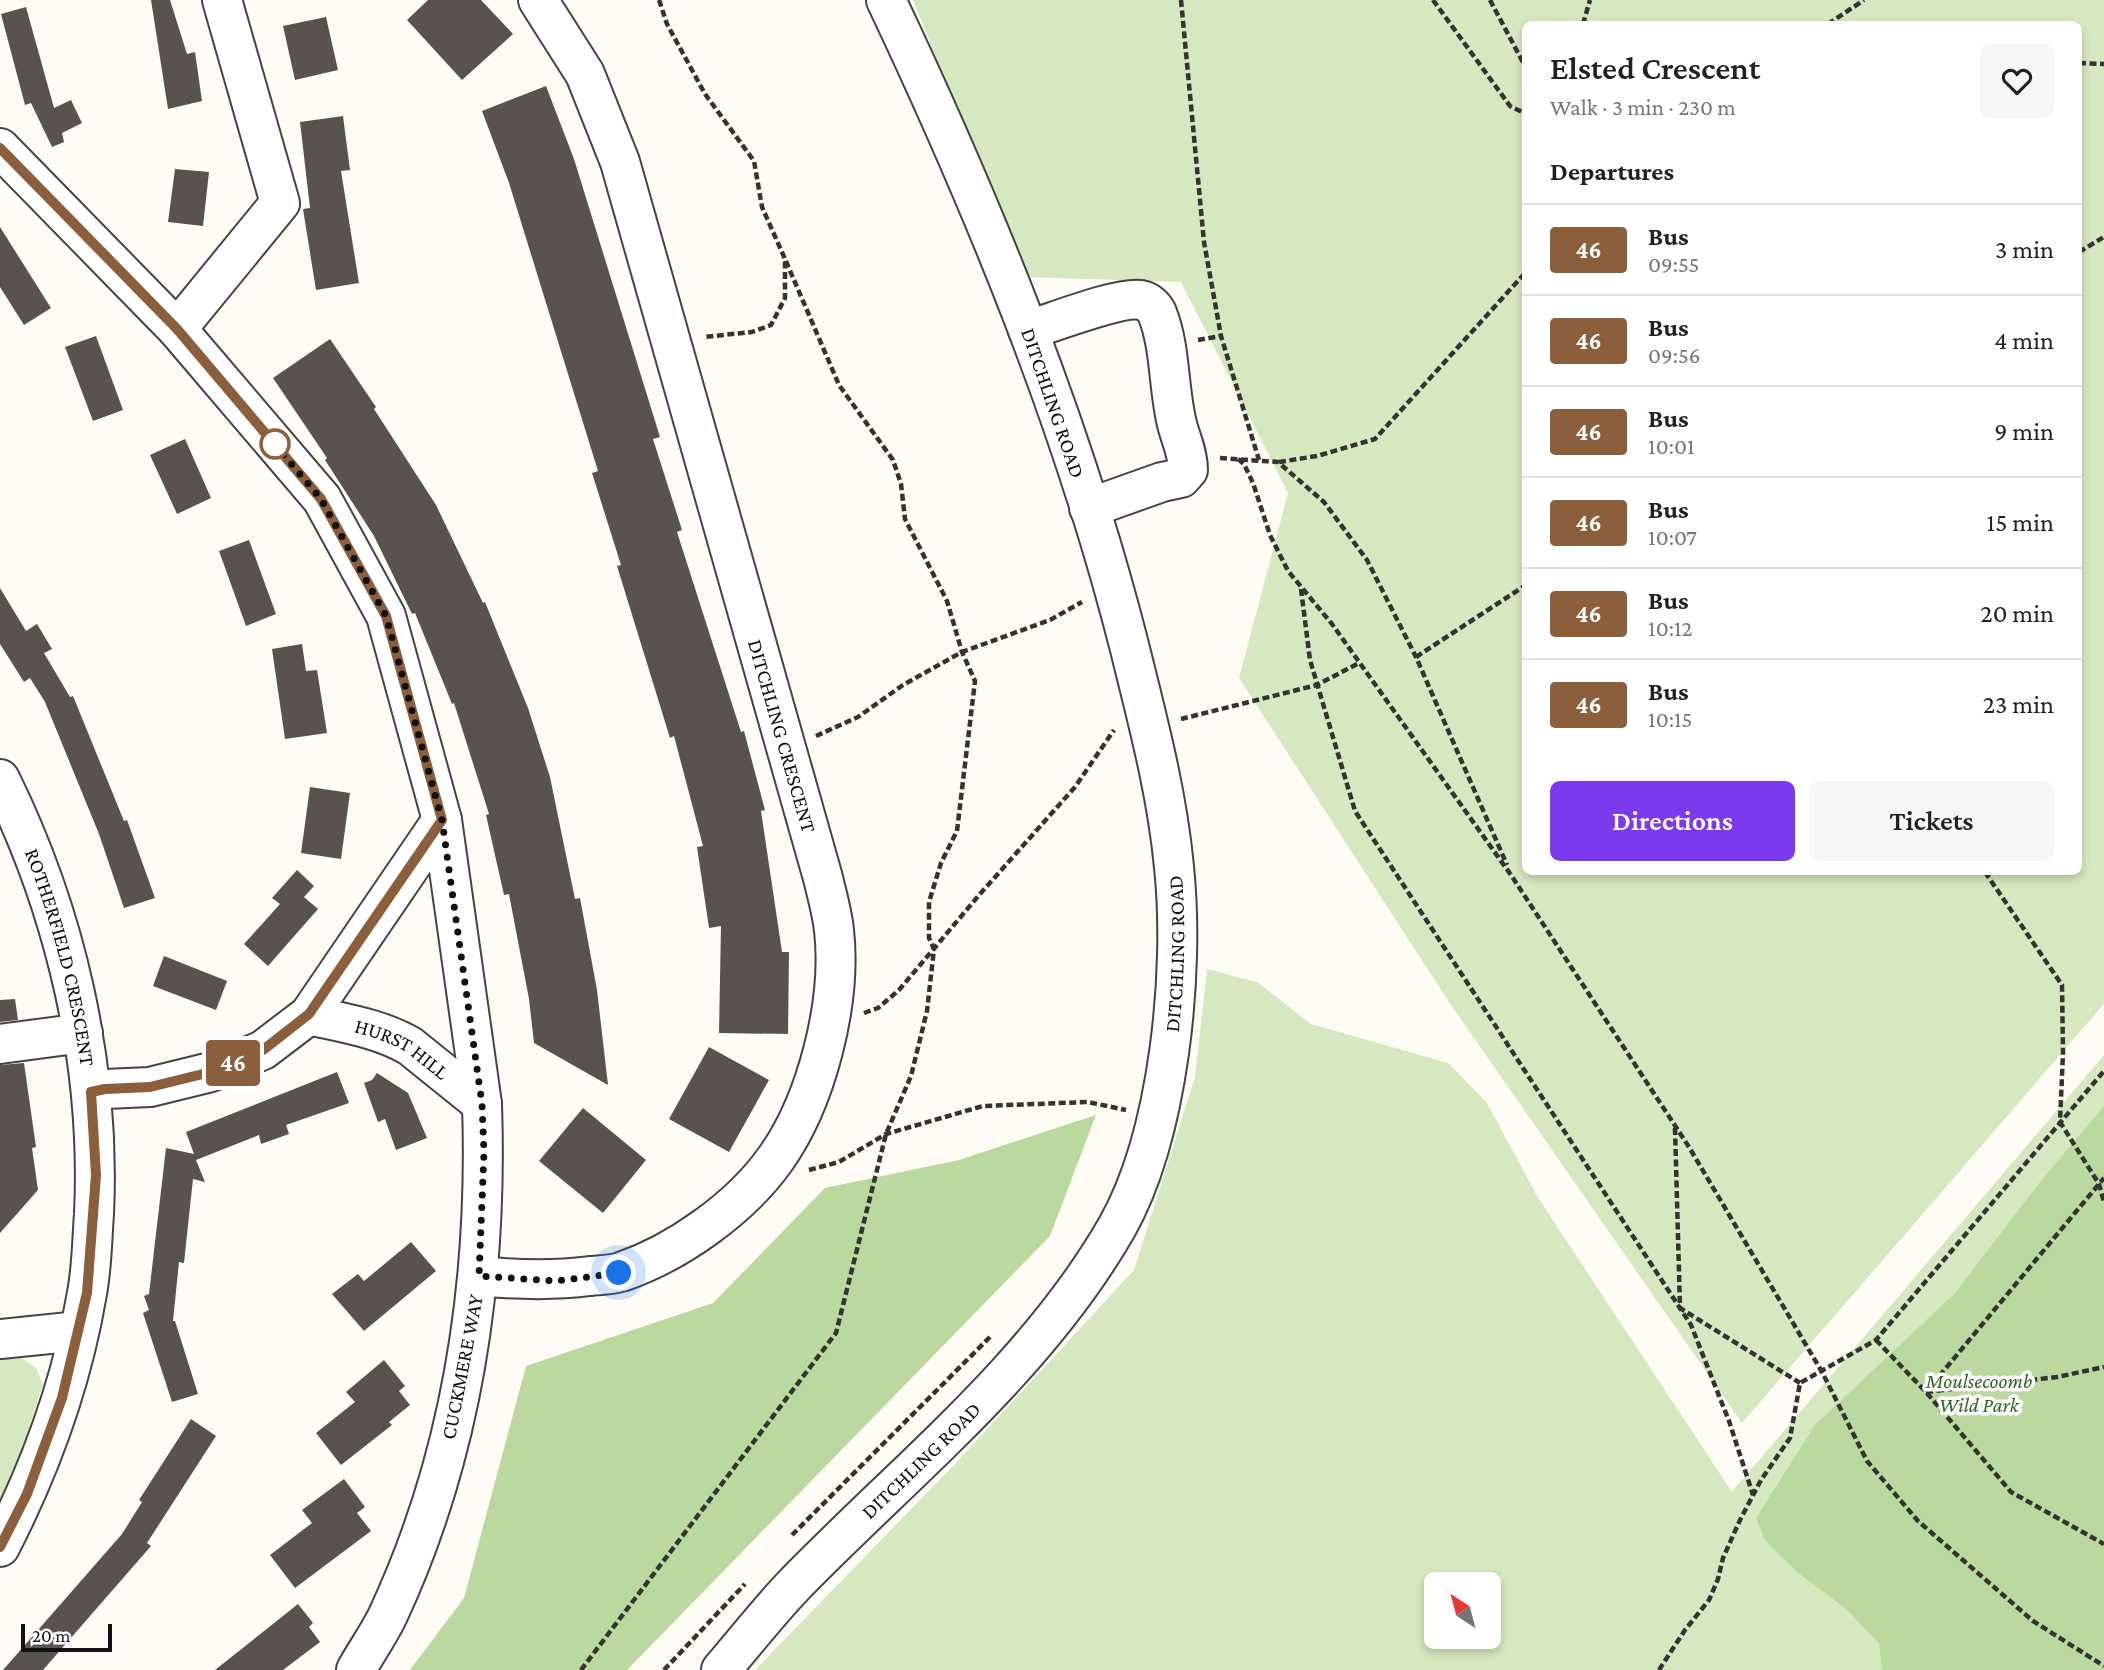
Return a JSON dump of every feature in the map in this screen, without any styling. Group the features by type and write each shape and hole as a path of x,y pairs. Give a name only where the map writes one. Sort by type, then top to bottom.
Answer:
{"street":[{"path":"177,329 280,203 222,0"},
{"name":"DITCHLING CRESCENT","path":"479,1276 556,1281 619,1273 682,1242 729,1209 753,1187 774,1161 801,1112 832,1015 835,970 834,929 824,878 620,162 585,74 538,0"},
{"name":"DITCHLING ROAD","path":"722,1670 792,1587 1001,1382 1063,1308 1094,1265 1120,1221 1137,1183 1158,1115 1173,1017 1177,937 1174,868 1127,733 1116,596 1057,409 1028,330 982,214 886,0"},
{"name":"CUCKMERE WAY","path":"0,148 177,329 321,499 386,616 442,820 482,1104 484,1152 479,1276 468,1363 447,1451 420,1541 386,1618 356,1670"},
{"path":"1028,330 1124,300 1141,300 1148,303 1157,314 1168,356 1177,423 1188,458 1188,470 1181,478 1089,508"},
{"name":"ROTHERFIELD CRESCENT","path":"0,779 18,816 49,899 69,966 83,1033 91,1092 96,1175 87,1293 62,1398 27,1494 0,1547"},
{"path":"91,1092 150,1087 211,1072 263,1050 309,1014 442,820"},
{"name":"HURST HILL","path":"309,1014 380,1032 410,1045 482,1104"},
{"path":"0,1044 83,1033"},
{"path":"0,1339 79,1331"}],"path":[{"path":"581,1670 836,1333 886,1134 911,1076 927,1012 934,949 929,937 929,902 941,863 957,831 975,681 962,653 947,601 905,519 901,484 892,460 839,385 762,207 754,161 705,94 667,24 659,0"},
{"path":"1181,0 1204,242 1221,336 1259,460"},
{"path":"1433,0 1510,106 1522,112"},
{"path":"1490,0 1522,60"},
{"path":"1584,21 1590,0"},
{"path":"1832,21 1864,0"},
{"path":"2082,63 2104,64"},
{"path":"2082,250 2104,237"},
{"path":"671,334 707,337 752,332 771,325 785,298 785,259"},
{"path":"1188,458 1278,462 1317,456 1375,439 1522,276"},
{"path":"1238,459 1244,464 1253,483 1270,535 1288,571 1359,663 1511,875 1675,1125 1822,1372 1867,1461 1918,1521 2033,1621 2104,1666"},
{"path":"1278,462 1324,502 1367,561 1416,657 1511,875"},
{"path":"1300,586 1310,660 1355,811 1691,1325 1729,1421 1753,1495"},
{"path":"1416,657 1522,588"},
{"path":"1080,590 1086,614"},
{"path":"784,745 813,737 858,716 904,685 962,653 1050,620 1083,602"},
{"path":"832,1015 845,1021 878,1008 899,990 1066,798 1127,733 1317,685 1359,663"},
{"path":"1111,717 1127,733"},
{"path":"1987,875 2062,985 2060,1122 2099,1184 2104,1202"},
{"path":"1800,1383 1876,1339 2104,1071"},
{"path":"1125,1120 1129,1098"},
{"path":"774,1161 808,1170 829,1165 839,1162 886,1134 983,1106 1088,1102 1136,1112"},
{"path":"1675,1125 1680,1308"},
{"path":"1926,1392 2104,1178"},
{"path":"1680,1308 1800,1383"},
{"path":"789,1537 995,1331"},
{"path":"1876,1339 1926,1392 2011,1492 2104,1544"},
{"path":"1926,1392 2057,1377 2104,1367"},
{"path":"1659,1670 1709,1600 1730,1541 1753,1495 1790,1438 1800,1383"},
{"path":"664,1670 752,1576"}],"green space":[{"path":"913,0 2104,0 2104,1004 1742,1423 1449,1002 1239,678 1288,493 1181,282 1024,277"},
{"path":"1207,969 1257,982 1311,1024 1448,1063 1487,1103 1537,1196 1732,1492 2104,1055 2104,1670 755,1670 953,1466 1134,1270 1195,1077"},
{"name":"Moulsecoomb Wild Park","path":"2104,1106 2104,1670 1882,1670 1879,1643 1845,1608 1797,1572 1765,1540 1756,1518 1815,1425 1955,1293 2040,1182"},
{"path":"1096,1115 1050,1236 627,1670 410,1670 464,1598 526,1366 713,1303 825,1188 959,1160"},
{"path":"19,1356 36,1368 43,1384 16,1469 0,1502 0,1358"}],"building":[{"path":"151,0 170,0 187,54 195,52 202,101 168,109"},
{"path":"428,0 481,0 513,34 462,80 407,20"},
{"path":"26,7 54,108 71,100 82,123 62,133 64,142 52,147 31,103 25,105 1,14"},
{"path":"326,17 338,70 295,80 283,26"},
{"path":"546,86 574,159 660,437 653,439 682,530 677,532 741,732 744,731 765,810 761,811 782,952 789,952 788,1034 719,1033 721,926 709,928 697,847 703,846 674,736 670,738 617,566 621,565 592,473 598,471 509,183 482,111"},
{"path":"343,116 350,170 341,171 359,283 316,290 303,209 310,208 300,122"},
{"path":"175,169 209,172 203,226 168,222"},
{"path":"0,227 51,308 24,325 0,287"},
{"path":"96,336 123,410 93,421 65,347"},
{"path":"330,339 376,407 374,409 436,505 483,603 485,602 528,708 550,777 575,899 580,898 597,990 608,1085 534,1043 529,999 509,894 504,895 486,815 489,814 454,703 452,704 415,613 412,614 374,536 325,460 327,458 273,378"},
{"path":"185,439 211,498 177,514 150,455"},
{"path":"249,540 276,614 246,626 219,551"},
{"path":"0,588 26,631 37,624 52,649 44,653 70,697 73,696 124,821 127,820 155,898 124,908 99,834 45,702 30,678 24,682 0,644"},
{"path":"302,644 306,671 317,670 327,733 285,739 272,649"},
{"path":"310,787 350,793 341,859 301,853"},
{"path":"297,870 314,886 304,897 318,909 268,966 244,944 280,904 272,898"},
{"path":"164,956 227,981 216,1010 153,986"},
{"path":"15,999 18,1020 0,1022 0,1000"},
{"path":"709,1047 769,1080 729,1152 669,1119"},
{"path":"24,1063 36,1147 32,1148 38,1190 0,1233 0,1065"},
{"path":"337,1072 349,1103 286,1125 289,1134 261,1144 259,1135 196,1160 205,1182 193,1179 184,1263 179,1262 173,1321 198,1394 172,1402 143,1313 149,1310 144,1296 149,1294 166,1148 194,1154 186,1132"},
{"path":"377,1073 408,1093 427,1138 396,1150 385,1119 378,1122 364,1083 372,1080"},
{"path":"583,1108 646,1160 603,1213 539,1161"},
{"path":"411,1242 436,1271 364,1331 332,1294 358,1274 364,1281"},
{"path":"384,1360 405,1386 399,1391 410,1405 389,1422 392,1425 341,1465 316,1433 355,1402 346,1392"},
{"path":"191,1419 216,1436 147,1543 151,1546 43,1670 3,1670 122,1534 142,1502 139,1500"},
{"path":"344,1479 365,1507 357,1513 371,1531 295,1588 270,1555 312,1523 302,1510"},
{"path":"298,1604 313,1623 309,1627 320,1642 283,1670 215,1670"}],"bus line":[{"name":"46","path":"0,148 177,329 321,499 386,616 442,820 309,1014 263,1050 211,1072 150,1087 91,1092 96,1175 87,1293 62,1398 27,1494 0,1547"}],"route":[{"path":"275,444 267,435 321,499 386,616 442,820 482,1104 484,1152 479,1276 556,1281 619,1273"}]}
